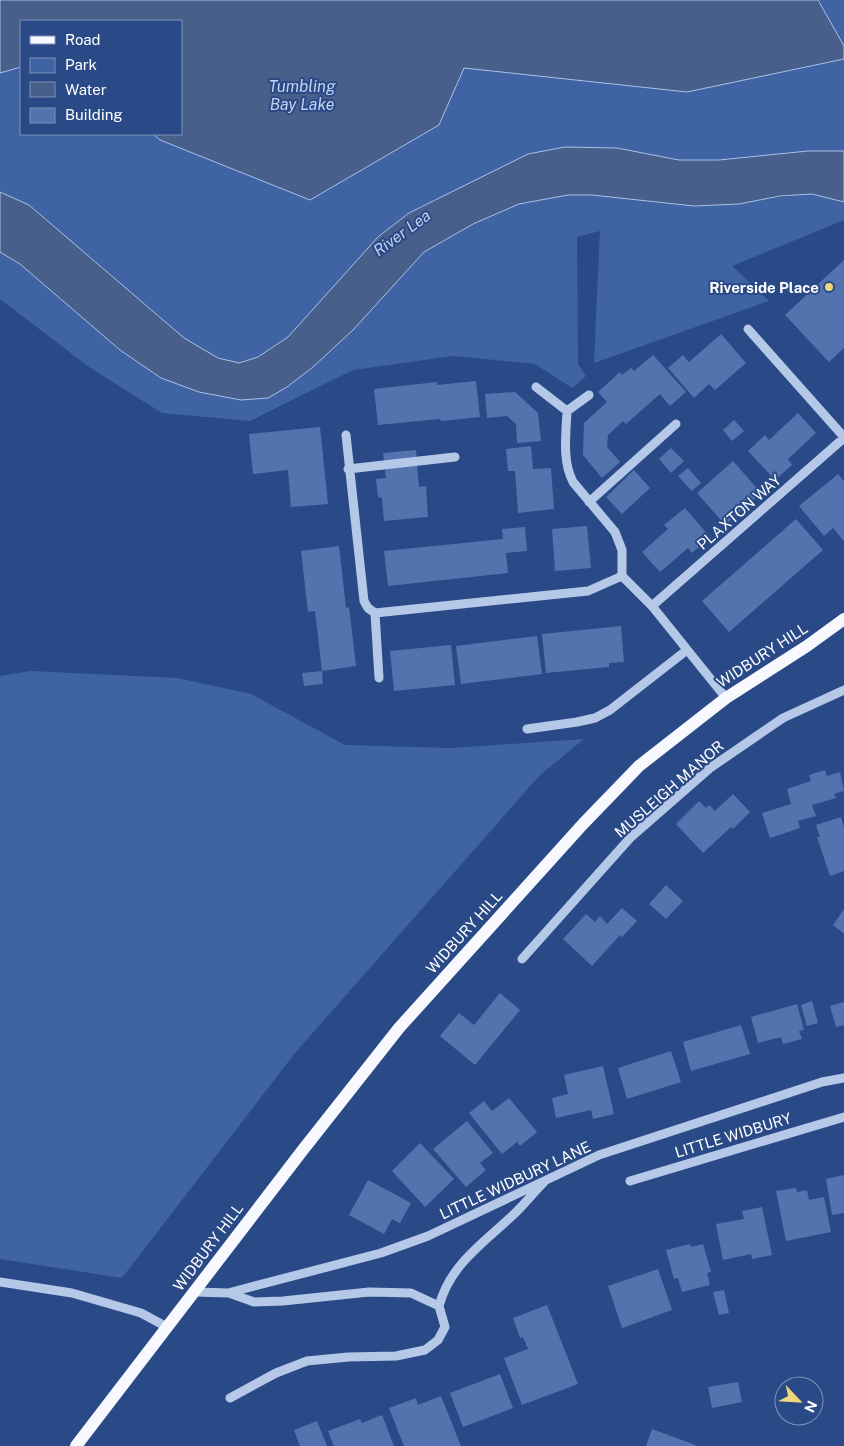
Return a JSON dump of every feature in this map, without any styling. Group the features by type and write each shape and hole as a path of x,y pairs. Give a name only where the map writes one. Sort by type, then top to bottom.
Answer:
{"main road":[{"name":"WIDBURY HILL","path":"76,1446 302,1151 399,1028 589,817 640,766 726,698 807,646 844,619"}],"street":[{"name":"PLAXTON WAY","path":"652,606 844,438 748,329"},
{"path":"536,387 566,411"},
{"path":"566,411 588,394"},
{"path":"566,411 566,464 573,482 615,532 622,550 622,576 652,606 726,698"},
{"path":"589,502 676,424"},
{"path":"346,435 348,469 355,511 364,601 375,614 380,678"},
{"path":"348,469 455,456"},
{"path":"375,614 588,591 622,576"},
{"path":"527,729 595,718 610,710 687,650"},
{"name":"MUSLEIGH MANOR","path":"522,959 631,837 710,768 783,718 844,690"},
{"name":"LITTLE WIDBURY LANE","path":"195,1292 228,1293 381,1253 428,1236 599,1155 822,1082 844,1078"},
{"name":"LITTLE WIDBURY","path":"630,1181 844,1117"},
{"path":"230,1398 276,1372 307,1361 348,1357 396,1356 425,1350 438,1340 446,1327 439,1306 444,1289 462,1263 483,1240 512,1216 548,1178"},
{"path":"0,1282 72,1293 142,1312 168,1327"},
{"path":"228,1293 254,1302 283,1301 369,1292 411,1293 439,1306"}],"green space":[{"path":"818,0 844,0 844,46"},
{"path":"844,59 844,151 808,151 719,160 679,160 617,148 528,154 409,213 378,237 288,337 258,357 239,363 218,358 184,338 29,205 0,192 0,73 20,67 20,135 154,135 160,140 310,200 438,125 464,67 686,92"},
{"path":"812,194 844,202 844,220 732,266 769,301 594,363 600,231 577,237 578,364 586,376 572,388 535,364 453,356 353,370 250,421 162,413 89,367 0,299 0,252 20,264 120,350 161,378 241,400 267,398 287,387 313,367 353,330 424,252 473,224 519,204 568,195 592,195 694,206"},
{"path":"31,671 177,678 251,694 345,745 452,748 584,739 539,776 295,1053 122,1278 0,1259 0,676"}],"water":[{"name":"Tumbling Bay Lake","path":"0,0 818,0 844,46 844,59 687,92 464,68 439,125 310,200 160,140 154,135 182,135 182,20 20,20 20,67 0,73"},
{"name":"River Lea","path":"565,147 617,148 679,160 719,160 808,151 844,151 844,202 812,194 780,196 739,204 694,206 592,195 568,195 519,204 473,224 424,252 353,330 313,367 287,387 268,398 241,400 199,392 161,378 120,350 20,264 0,252 0,192 29,205 184,338 218,358 239,363 258,357 288,337 378,237 409,213 528,154"}],"building":[{"name":"Riverside Place","path":"844,260 844,348 829,362 785,315"},
{"path":"721,334 746,363 715,390 709,384 694,398 668,368 683,355 689,362"},
{"path":"653,355 686,392 670,406 660,394 626,424 623,421 608,435 607,447 620,462 602,478 583,455 584,423 607,402 598,392 620,372 622,375 631,368 634,371"},
{"path":"476,381 480,417 378,425 374,389 437,382 437,385"},
{"path":"515,392 538,413 541,441 517,443 516,424 507,416 487,418 485,394"},
{"path":"798,413 816,433 788,459 792,465 775,480 748,451 765,435 769,440"},
{"path":"734,420 744,431 732,441 723,430"},
{"path":"320,427 328,504 291,507 288,470 253,474 249,434"},
{"path":"531,446 533,469 551,468 554,509 518,513 515,471 508,471 506,449"},
{"path":"671,448 684,461 671,473 659,459"},
{"path":"416,450 419,487 426,486 428,517 384,521 382,498 378,497 376,479 386,478 383,453"},
{"path":"733,461 761,493 725,525 697,493"},
{"path":"688,468 701,483 692,491 678,476"},
{"path":"634,470 650,488 622,514 606,497"},
{"path":"838,474 844,481 844,541 833,528 824,536 799,506"},
{"path":"685,508 710,537 692,553 688,548 660,572 642,552 668,529 664,525"},
{"path":"796,519 823,550 729,632 702,601"},
{"path":"587,526 591,568 555,571 552,529"},
{"path":"525,527 527,551 506,553 508,573 388,586 384,551 503,539 502,529"},
{"path":"339,546 346,608 349,607 356,666 322,671 315,611 308,612 301,551"},
{"path":"621,626 624,662 609,663 609,667 546,673 542,634"},
{"path":"537,636 542,674 461,684 456,646"},
{"path":"451,645 455,685 394,691 390,651"},
{"path":"322,671 323,684 304,686 302,673"},
{"path":"825,770 827,776 840,772 844,791 834,794 836,798 812,805 816,816 798,821 800,828 770,838 762,813 791,804 787,789 811,781 809,775"},
{"path":"733,794 750,812 733,829 731,827 703,853 676,824 699,801 706,808 709,805 715,811"},
{"path":"841,817 844,827 844,871 830,876 817,837 820,837 816,825"},
{"path":"666,885 683,901 666,919 649,904"},
{"path":"622,908 637,921 622,937 620,935 592,966 563,939 586,914 595,922 600,916 607,924"},
{"path":"844,909 844,934 833,925"},
{"path":"500,993 520,1010 475,1065 440,1036 459,1013 474,1025"},
{"path":"812,1001 818,1023 807,1026 801,1005"},
{"path":"844,1002 844,1025 836,1027 830,1006"},
{"path":"797,1004 804,1030 799,1031 802,1039 783,1044 781,1037 758,1043 751,1017"},
{"path":"741,1025 750,1054 691,1071 683,1042"},
{"path":"671,1051 681,1082 627,1099 618,1068"},
{"path":"603,1066 614,1114 593,1119 591,1110 556,1118 552,1098 568,1094 564,1075"},
{"path":"509,1098 537,1132 520,1146 517,1142 502,1154 469,1113 484,1101 492,1111"},
{"path":"467,1121 493,1153 480,1163 486,1170 466,1187 433,1149"},
{"path":"420,1143 454,1179 425,1207 392,1171"},
{"path":"844,1175 844,1213 832,1215 826,1179"},
{"path":"368,1180 411,1203 400,1223 392,1219 384,1234 349,1215"},
{"path":"796,1188 797,1192 807,1190 809,1200 824,1197 831,1232 786,1241 776,1191"},
{"path":"762,1207 772,1255 752,1259 751,1254 723,1260 716,1224 744,1219 742,1211"},
{"path":"690,1244 691,1247 703,1244 711,1272 707,1273 710,1285 682,1292 678,1278 674,1279 666,1250"},
{"path":"658,1269 672,1310 622,1328 608,1286"},
{"path":"724,1290 729,1313 719,1315 713,1292"},
{"path":"547,1305 578,1384 522,1405 504,1358 528,1349 523,1337 520,1338 513,1318"},
{"path":"500,1374 513,1408 463,1427 450,1393"},
{"path":"738,1382 742,1402 712,1408 708,1387"},
{"path":"441,1396 461,1446 404,1446 389,1408 416,1398 418,1405"},
{"path":"382,1415 394,1446 334,1446 328,1431 360,1419 362,1423"},
{"path":"317,1421 327,1446 300,1446 294,1430"},
{"path":"652,1429 698,1446 646,1446"}],"place":[{"name":"Riverside Place","path":"829,287"}]}
